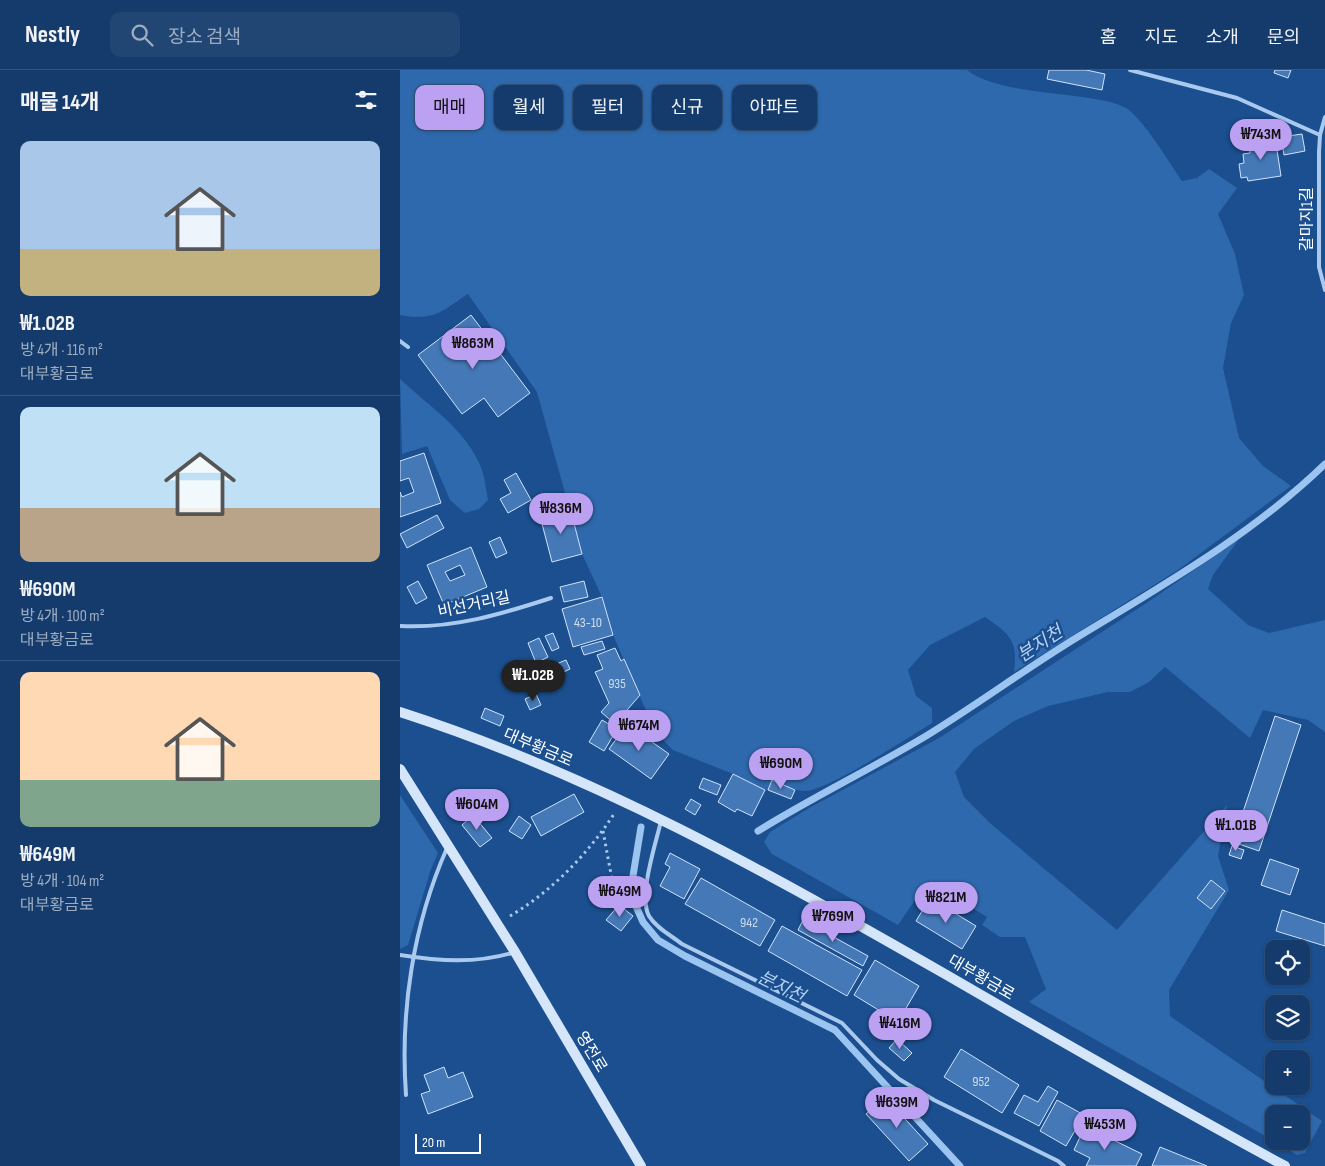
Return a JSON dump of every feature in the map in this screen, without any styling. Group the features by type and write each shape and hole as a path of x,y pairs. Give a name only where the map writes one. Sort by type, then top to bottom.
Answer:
{"main road":[{"name":"대부황금로","path":"400,712 526,758 661,819 846,918 1285,1166"},
{"name":"영전로","path":"400,769 515,952 642,1166"}],"lane":[{"path":"1130,70 1237,98 1320,135"},
{"name":"갈마지1길","path":"1325,117 1320,135 1319,267 1325,290"},
{"path":"400,341 408,347"},
{"name":"비선거리길","path":"400,626 452,624 506,612 551,598"},
{"path":"661,819 648,879 646,900 649,916 659,927 682,944 842,1023 898,1079 934,1100 1058,1161 1064,1166"},
{"path":"406,1095 402,1072 401,1027 411,957 428,895 448,846"},
{"path":"400,955 481,960 515,952"}],"path":[{"path":"497,924 541,895 582,857 616,812"},
{"path":"603,831 613,884 616,891 626,894"}],"shaded area":[{"path":"400,70 967,70 978,77 1007,86 1098,100 1122,106 1141,122 1182,181 1197,178 1209,169 1237,188 1218,214 1235,254 1244,295 1231,323 1223,368 1239,438 1263,466 1291,486 1178,570 1014,672 1015,652 1010,639 1001,629 985,617 930,645 908,670 916,696 932,708 932,723 849,773 816,789 801,791 772,780 768,790 765,790 733,774 673,750 656,733 613,635 602,597 582,554 537,392 468,294 437,314 421,317 400,315"},
{"path":"400,379 458,431 476,456 483,473 488,500 479,509 465,513 450,500 427,446 402,454"},
{"path":"1239,539 1213,575 1208,589 1248,625 1269,633 1325,620 1325,732 1308,720 1263,710 1250,738 1165,667 1149,682 1130,692 1108,692 1048,706 1014,721 974,749 955,772 964,797 991,824 1117,930 1227,805 1218,856 1229,890 1169,990 1170,1016 1265,1082 1265,1095 1284,1095 1299,1105 1265,1105 1265,1136 1029,1002 1046,989 1025,937 1000,937 982,925 987,917 928,881 898,925 772,854 764,842 770,832 811,807 939,738 1151,600"},
{"path":"400,795 438,853 431,869 408,945 400,949"},
{"path":"1310,1113 1322,1121 1310,1144"},
{"path":"1289,1150 1307,1150 1305,1153 1297,1155"}],"building":[{"path":"1049,70 1086,70 1105,74 1102,90 1047,79"},
{"path":"1275,70 1291,70 1288,78 1274,73"},
{"path":"1302,134 1305,151 1284,155 1281,137"},
{"path":"1275,137 1281,176 1248,181 1247,177 1241,178 1239,164 1244,163 1243,154 1250,153 1249,146 1262,144 1261,140"},
{"path":"471,315 530,393 498,417 484,398 462,414 418,355"},
{"path":"424,453 441,503 400,517 400,492 402,497 414,492 409,478 400,481 400,461"},
{"path":"516,473 531,500 508,513 500,499 511,493 504,480"},
{"path":"570,508 582,554 552,562 540,516"},
{"path":"437,515 444,528 407,548 400,534"},
{"path":"500,537 507,553 496,558 489,542"},
{"path":"471,547 487,587 444,605 427,565","holes":["460,565 465,575 450,581 445,572"]},
{"path":"418,581 427,598 416,604 407,587"},
{"path":"584,581 588,597 564,602 560,587"},
{"path":"602,597 613,635 573,647 562,609"},
{"path":"553,633 559,648 552,651 545,636"},
{"path":"539,638 548,657 536,663 528,643"},
{"path":"602,641 605,649 584,655 581,647"},
{"path":"615,648 621,661 624,659 640,695 615,724 601,712 609,703 595,672 603,669 597,655"},
{"path":"566,660 570,669 553,677 549,667"},
{"path":"545,667 550,678 539,683 534,671"},
{"path":"536,694 541,705 530,710 525,699"},
{"path":"485,708 504,716 500,726 481,718"},
{"path":"1275,716 1301,725 1259,851 1233,842"},
{"path":"602,720 617,729 604,751 589,742"},
{"path":"627,724 669,754 651,779 609,749"},
{"path":"733,774 765,790 752,816 737,809 735,812 718,802"},
{"path":"703,778 721,785 717,795 699,788"},
{"path":"772,780 795,790 791,799 768,790"},
{"path":"574,794 584,812 541,836 531,817"},
{"path":"691,799 701,805 695,815 685,809"},
{"path":"473,815 492,838 480,847 462,825"},
{"path":"519,816 531,825 522,839 509,831"},
{"path":"1232,846 1244,850 1241,859 1229,855"},
{"path":"670,853 700,869 684,899 660,886 670,867 665,864"},
{"path":"1270,859 1299,869 1290,895 1261,885"},
{"path":"701,878 775,920 760,946 685,904"},
{"path":"1211,880 1225,891 1211,909 1197,898"},
{"path":"930,898 976,926 962,949 916,921"},
{"path":"619,905 633,916 621,931 606,920"},
{"path":"1282,910 1325,924 1325,946 1310,940 1276,931"},
{"path":"803,920 868,956 863,966 798,930"},
{"path":"782,926 862,970 847,996 768,951"},
{"path":"875,960 919,986 898,1022 854,995"},
{"path":"897,1039 912,1053 904,1061 889,1048"},
{"path":"961,1049 1019,1085 1002,1113 944,1077"},
{"path":"444,1067 448,1078 463,1072 473,1097 428,1114 421,1094 430,1091 424,1075"},
{"path":"1048,1086 1058,1092 1039,1126 1014,1113 1024,1095 1038,1102"},
{"path":"885,1097 928,1144 909,1161 866,1114"},
{"path":"1057,1100 1084,1115 1066,1146 1040,1131"},
{"path":"1085,1126 1142,1154 1136,1166 1086,1166 1090,1158 1074,1150"},
{"path":"1160,1147 1207,1166 1152,1166"}],"waterway":[{"name":"분지천","path":"758,831 926,736 1061,647 1176,577 1269,513 1325,464"},
{"name":"분지천","path":"641,827 632,882 635,904 643,922 658,940 685,956 835,1030 960,1166"}]}
